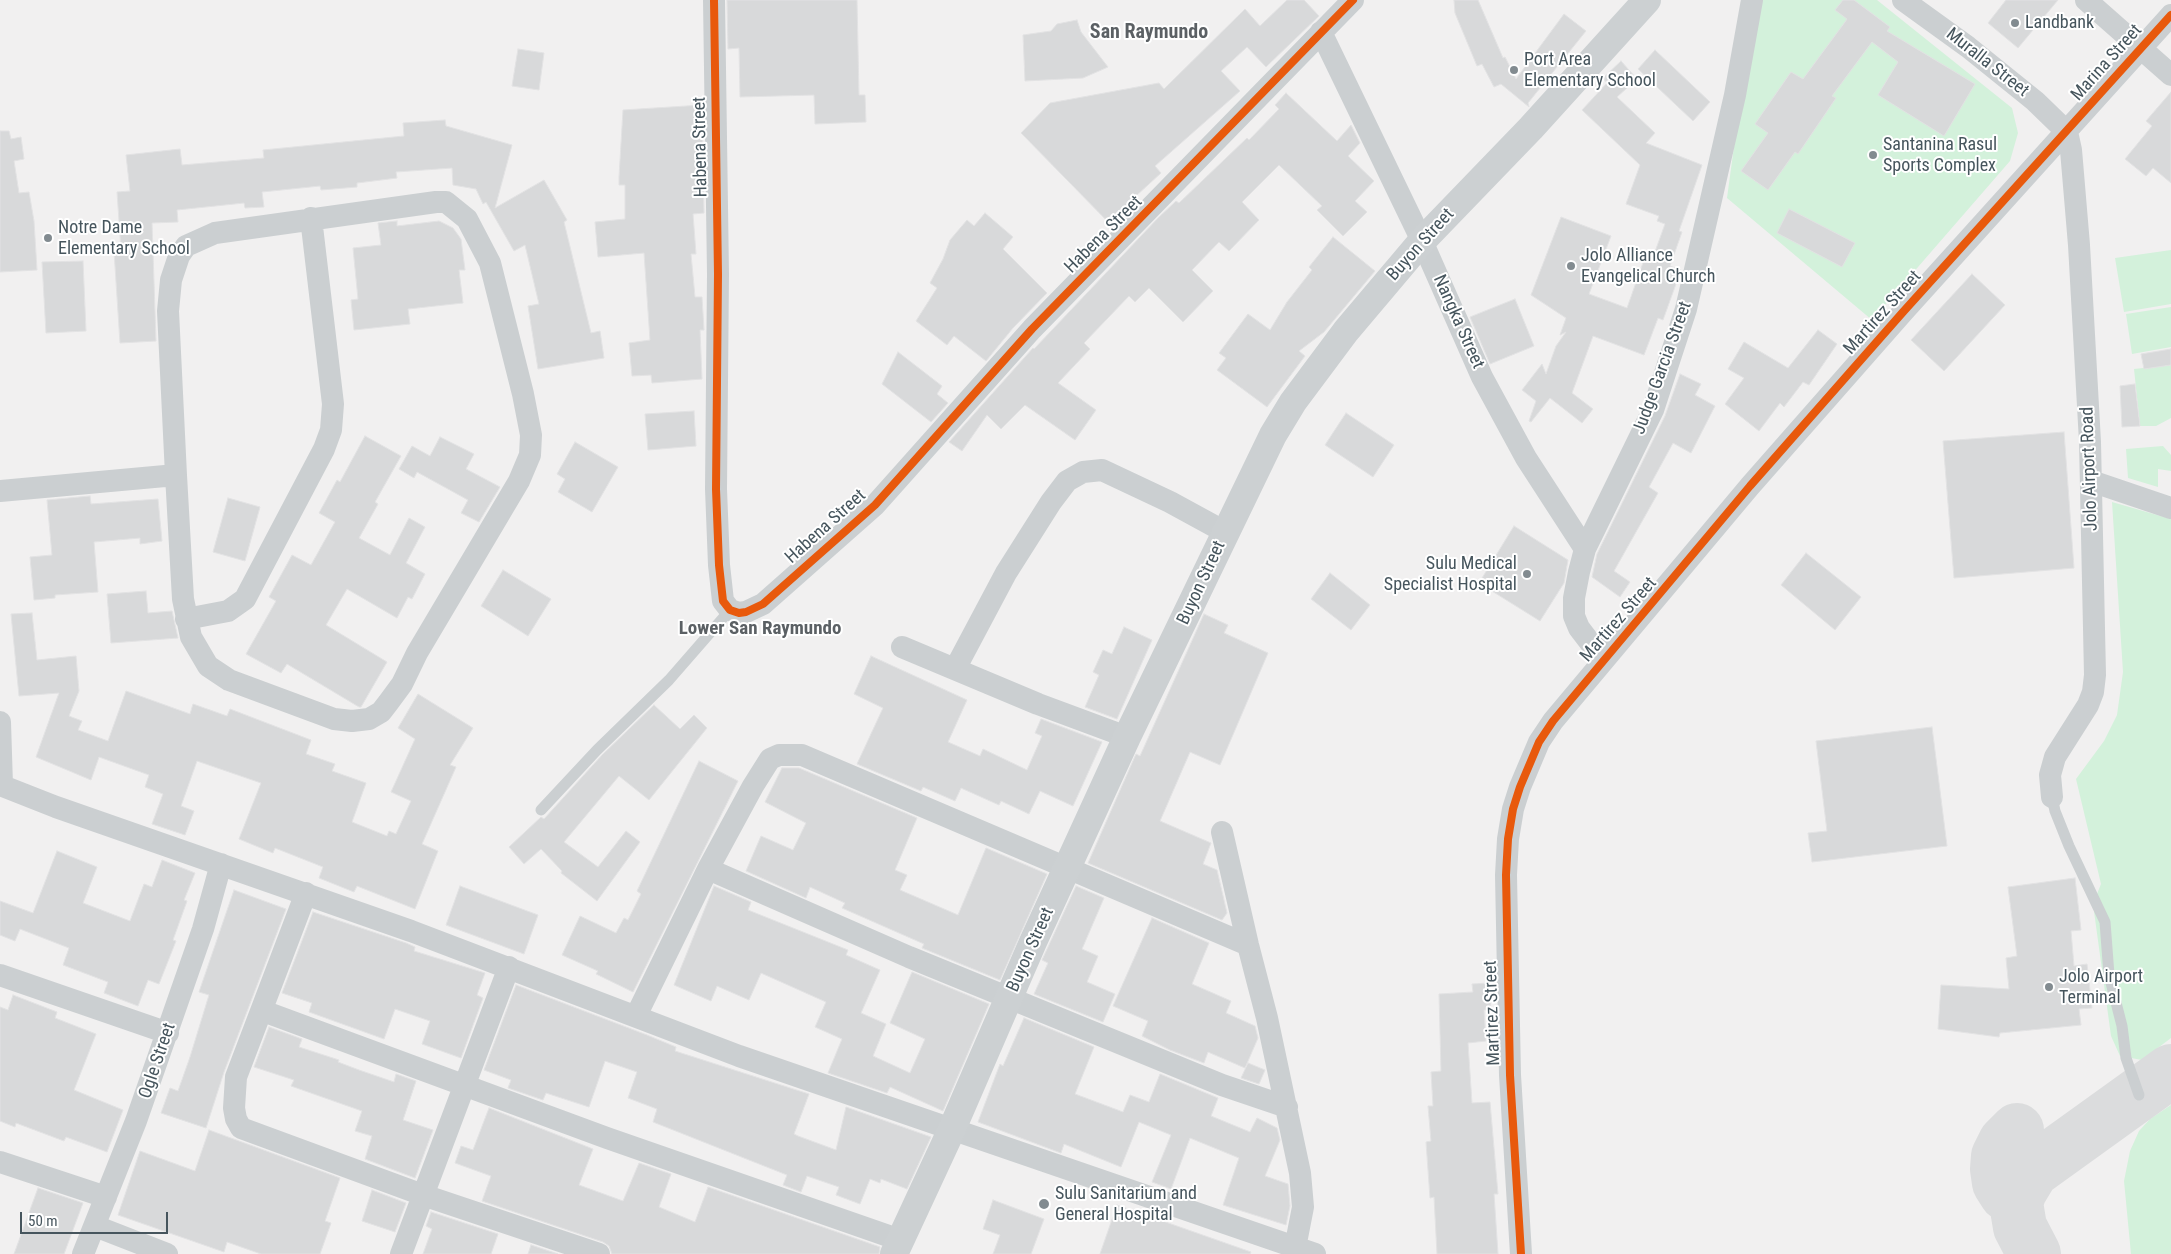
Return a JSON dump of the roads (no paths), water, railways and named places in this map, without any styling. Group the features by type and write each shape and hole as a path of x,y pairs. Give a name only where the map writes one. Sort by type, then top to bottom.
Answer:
{"main road":[{"name":"Buyon Street","path":"897,1247 952,1129 1127,737 1273,435 1293,402 1346,331 1422,241 1531,128 1647,0"}],"street":[{"name":"Habena Street","path":"714,0 718,274 716,488 720,588 724,601 730,610 739,613 746,612 763,604 875,505 1032,329 1150,211 1353,0"},
{"name":"Judge Garcia Street","path":"1609,654 1592,645 1585,637 1574,616 1574,598 1585,549 1652,410 1686,308 1735,95 1752,0"},
{"name":"Muralla Street","path":"1903,0 1976,53 2035,101 2066,132"},
{"path":"2086,0 2171,75"},
{"name":"Marina Street","path":"2066,132 2171,16"},
{"name":"Nangka Street","path":"1321,32 1422,241 1482,377 1526,458 1585,549"},
{"name":"Jolo Airport Road","path":"2052,797 2050,775 2055,757 2088,705 2093,692 2095,675 2091,481 2079,245 2071,150 2066,132"},
{"name":"Martirez Street","path":"1521,1254 1510,1076 1506,948 1508,839 1520,787 1539,742 1553,721 1769,464 2066,132"},
{"path":"436,202 446,202 467,219 490,263 510,341 531,435 528,463 402,684 381,712 374,717 352,721 334,720 229,680 208,666 201,657 191,636 186,618 176,475 168,311 171,280 179,256 186,246 215,233 311,218 436,202"},
{"path":"186,618 228,610 244,599 324,449 331,430 333,404 311,218"},
{"path":"955,669 1006,573 1051,502 1068,481 1083,472 1102,470 1170,502 1225,532"},
{"path":"0,491 176,475"},
{"path":"2091,481 2171,508"},
{"path":"902,647 1038,704 1127,737"},
{"path":"0,722 1,785 56,807 306,893 508,967 739,1056 1305,1251 1300,1173 1267,1018 1222,832"},
{"path":"636,1016 708,869 753,786 770,759 779,755 802,755 1068,870 1248,945"},
{"name":"Ogle Street","path":"83,1254 168,1033 203,930 221,864"},
{"path":"708,869 908,957 1222,1085 1287,1108"},
{"path":"306,893 263,1011 236,1077 234,1108 236,1119 242,1128 423,1195 599,1254"},
{"path":"401,1254 508,967"},
{"path":"0,974 168,1033"},
{"path":"263,1011 897,1247"},
{"path":"0,1162 106,1197"},
{"path":"95,1226 167,1254"}],"lane":[{"path":"542,810 597,750 669,680 730,610"},
{"path":"2052,797 2068,846 2105,922 2109,975 2122,1026 2126,1058 2139,1094"}],"place":[{"name":"Landbank","path":"2015,23"},
{"name":"Port Area Elementary School","path":"1514,70"},
{"name":"Santanina Rasul Sports Complex","path":"1873,155"},
{"name":"Notre Dame Elementary School","path":"48,238"},
{"name":"Jolo Alliance Evangelical Church","path":"1571,266"},
{"name":"Sulu Medical Specialist Hospital","path":"1527,574"},
{"name":"Jolo Airport Terminal","path":"2049,987"},
{"name":"Sulu Sanitarium and General Hospital","path":"1044,1204"}],"district":[{"name":"San Raymundo","path":"1149,33"},
{"name":"Lower San Raymundo","path":"760,629"}]}
